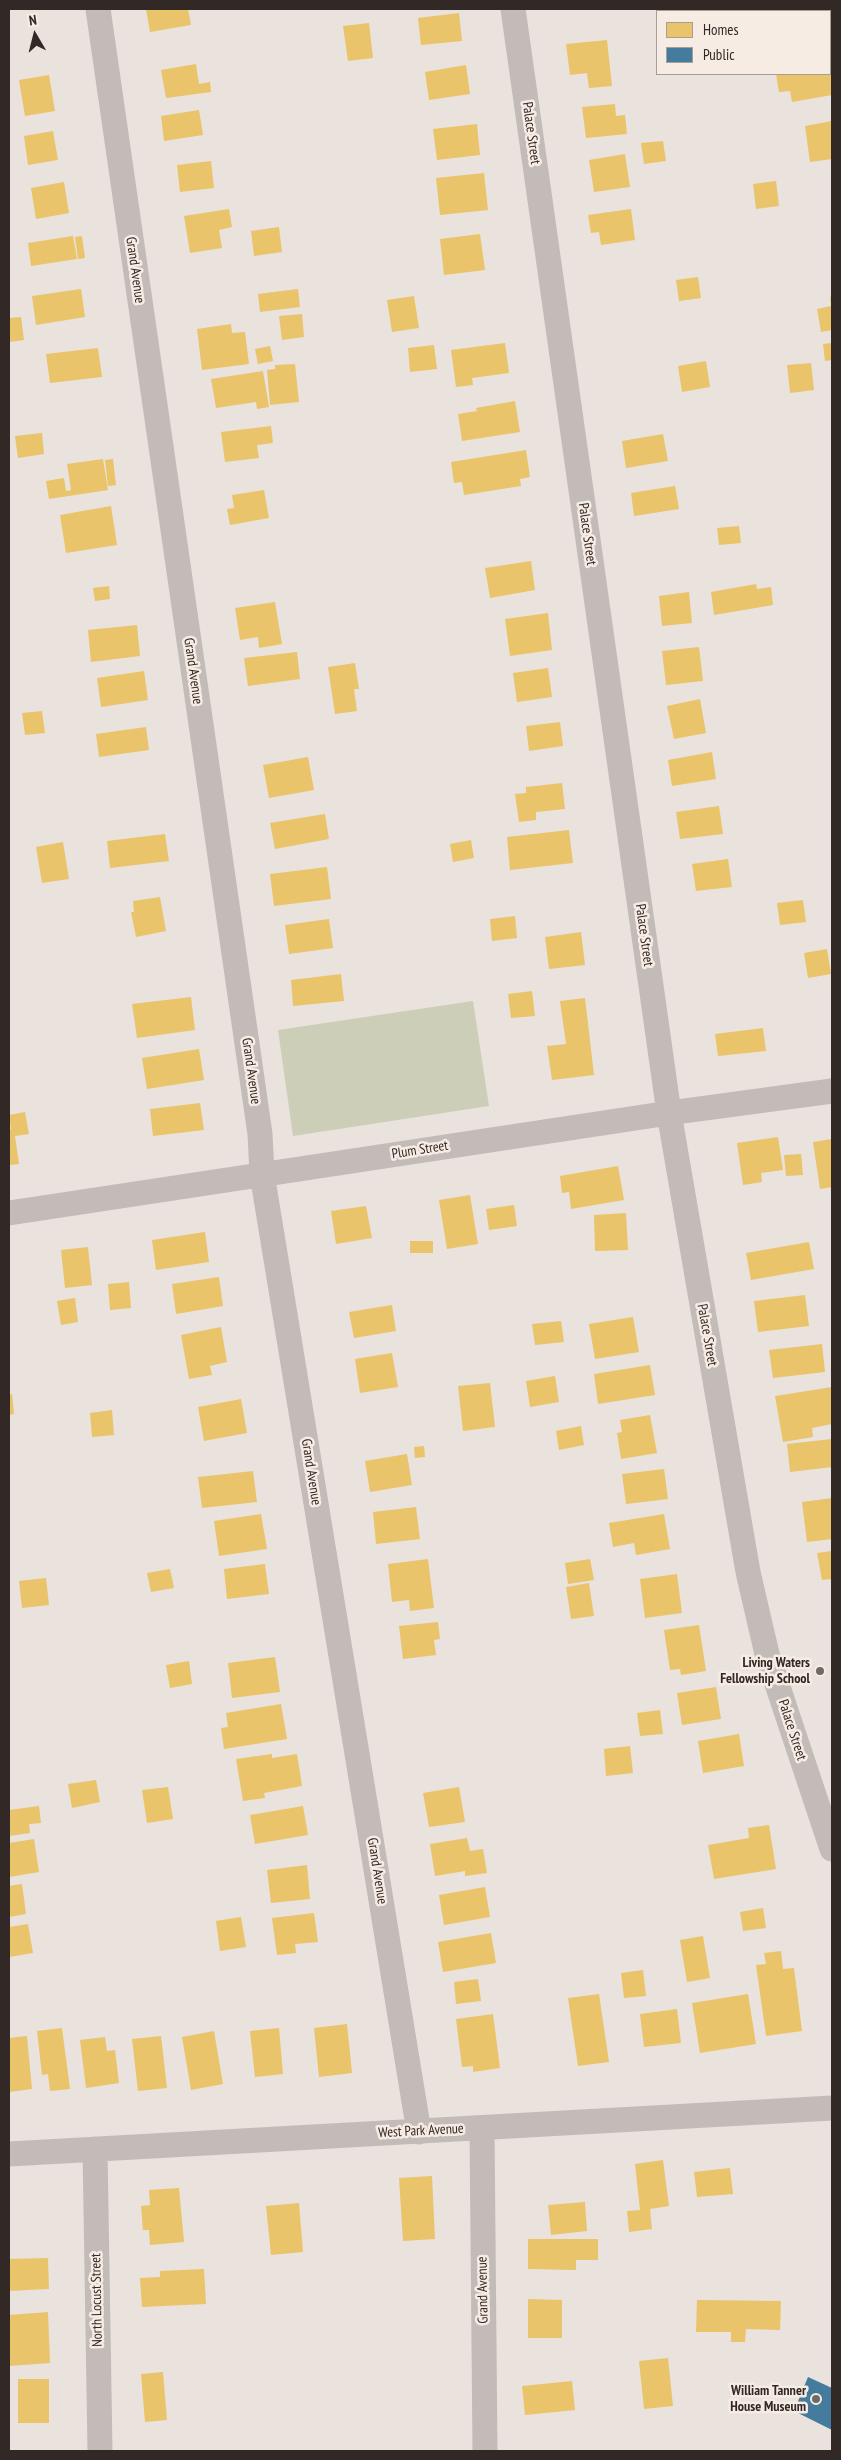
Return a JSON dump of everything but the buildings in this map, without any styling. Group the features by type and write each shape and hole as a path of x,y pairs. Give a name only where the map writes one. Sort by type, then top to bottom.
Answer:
{"street":[{"name":"Grand Avenue","path":"98,9 260,1134 262,1174 420,2132"},
{"name":"Palace Street","path":"513,9 669,1113 748,1572 767,1654 832,1849"},
{"name":"Plum Street","path":"9,1213 832,1090"},
{"name":"West Park Avenue","path":"9,2154 832,2108"},
{"name":"Grand Avenue","path":"482,2128 485,2451"},
{"name":"North Locust Street","path":"95,2149 100,2451"}],"green space":[{"path":"473,1001 489,1106 293,1136 278,1030"}],"place":[{"name":"Living Waters Fellowship School","path":"820,1671"},
{"name":"William Tanner House Museum","path":"816,2399"}]}
